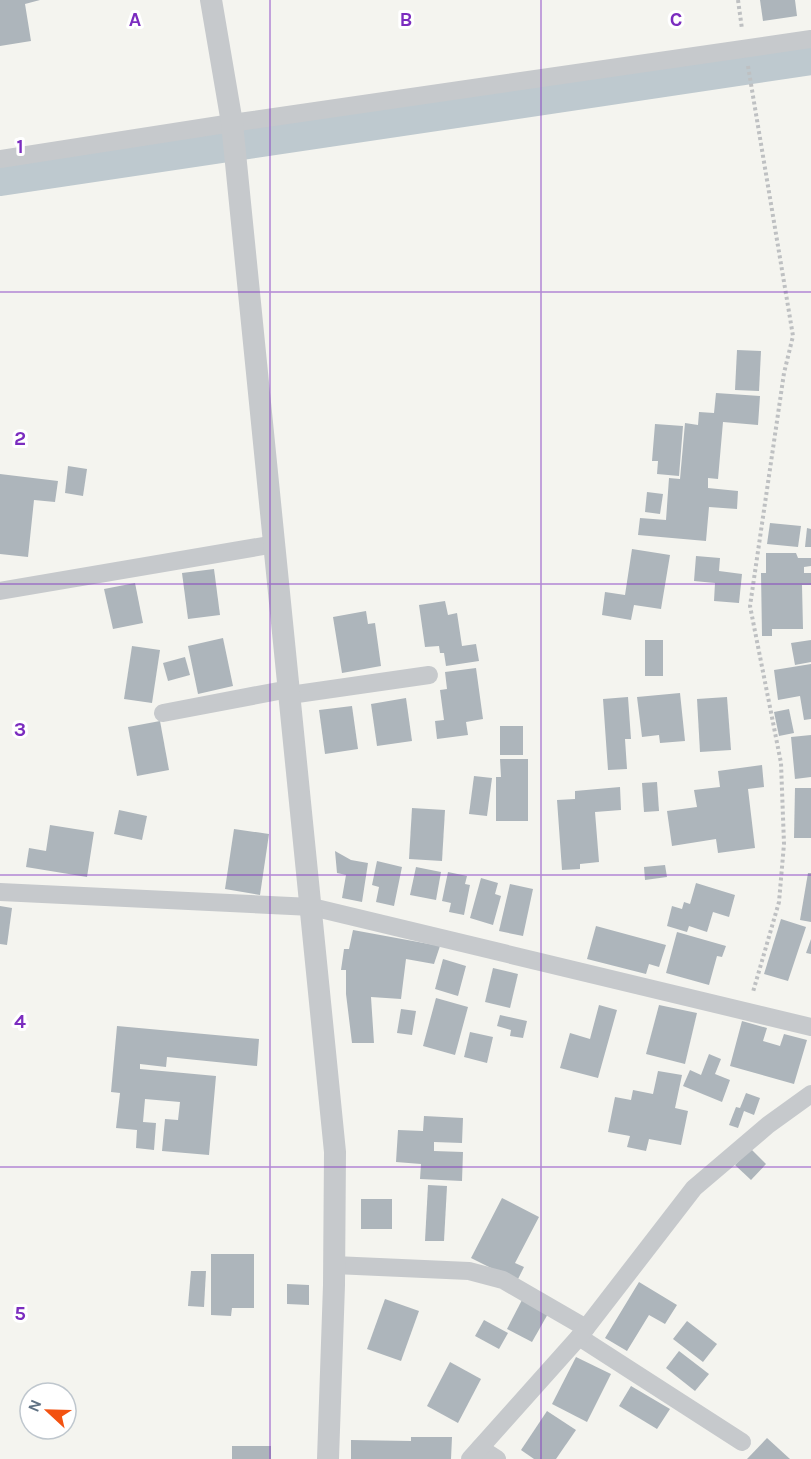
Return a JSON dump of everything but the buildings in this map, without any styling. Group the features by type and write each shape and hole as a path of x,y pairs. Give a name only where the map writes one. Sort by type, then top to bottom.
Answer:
{"street":[{"path":"211,0 232,123 335,1152 328,1459"},
{"path":"0,159 811,39"},
{"path":"0,591 275,544"},
{"path":"163,713 290,692 429,675"},
{"path":"0,892 312,907 811,1027"},
{"path":"497,1459 475,1453 582,1333 693,1188 768,1125 811,1094"},
{"path":"334,1265 469,1271 503,1280 742,1442"}],"path":[{"path":"738,0 793,336 784,373 750,606 781,763 784,844 779,902 747,1011"}],"waterway":[{"path":"0,176 811,55"}]}
